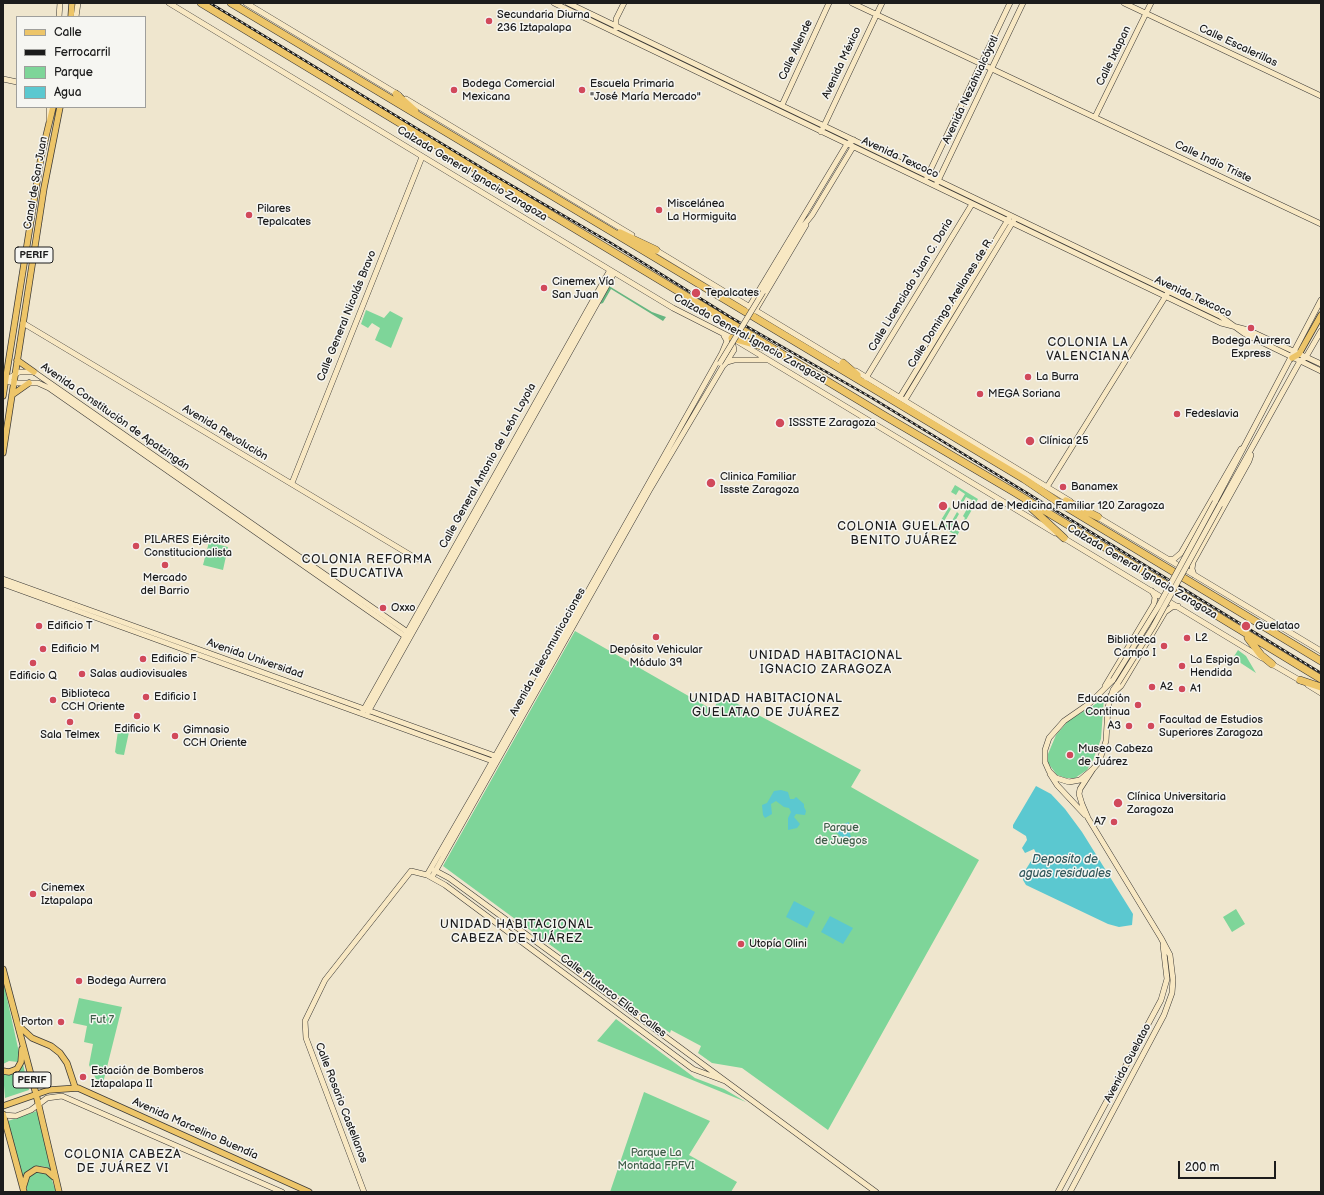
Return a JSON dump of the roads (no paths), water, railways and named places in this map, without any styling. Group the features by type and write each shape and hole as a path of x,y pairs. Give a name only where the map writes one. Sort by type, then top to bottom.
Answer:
{"highway":[{"name":"Calzada General Ignacio Zaragoza","path":"201,3 878,412 1014,492 1321,679"},
{"name":"Calzada General Ignacio Zaragoza","path":"230,3 1024,479 1058,502 1321,661"},
{"path":"396,94 431,124"},
{"path":"600,226 656,250"},
{"path":"732,338 780,352"},
{"path":"842,363 886,397"},
{"path":"1024,479 1098,517"},
{"path":"1014,492 1064,538"},
{"path":"1243,632 1261,654 1272,664"},
{"path":"1300,680 1321,687"}],"main road":[{"path":"71,16 72,3"},
{"name":"Canal de San Juan","path":"3,396 4,380 40,164 48,122 53,108"},
{"name":"Canal de San Juan","path":"3,453 45,181 60,108"},
{"path":"1292,358 1299,354 1321,315"},
{"path":"1299,354 1300,361"},
{"path":"17,360 34,372"},
{"path":"12,396 31,383"},
{"name":"PERIF","path":"3,969 39,1103 59,1192"},
{"path":"3,1071 13,1071 21,1062 22,1055 19,1029"},
{"path":"19,1029 32,1038 51,1046 60,1053 66,1063 75,1087"},
{"name":"Avenida Marcelino Buendía","path":"3,1106 36,1094 59,1088 75,1087 88,1091 309,1192"},
{"path":"3,1114 23,1190"},
{"path":"23,1190 27,1176 36,1169 47,1171 56,1179"}],"street":[{"path":"59,16 60,3"},
{"path":"76,16 78,3"},
{"name":"Calzada General Ignacio Zaragoza","path":"169,3 612,272 673,308 732,338 771,361 1321,693"},
{"path":"246,3 1321,652"},
{"name":"Avenida Texcoco","path":"554,3 821,132 917,176 972,204 1167,294"},
{"name":"Avenida Texcoco","path":"568,3 782,104 1013,216 1221,323 1248,330 1321,364"},
{"path":"616,33 616,19 624,3"},
{"name":"Calle Allende","path":"782,104 829,3"},
{"name":"Calle Indio Triste","path":"852,3 1321,224"},
{"name":"Avenida México","path":"821,132 882,3"},
{"name":"Avenida Nezahualcóyotl","path":"926,181 1010,3"},
{"name":"Avenida Nezahualcóyotl","path":"936,186 1024,3"},
{"name":"Calle Escalerillas","path":"1124,3 1321,96"},
{"name":"Calle Ixtapan","path":"1095,117 1151,3"},
{"path":"593,22 596,16"},
{"path":"599,25 616,19"},
{"path":"3,79 16,82"},
{"name":"Canal de San Juan","path":"48,122 49,108"},
{"path":"749,307 847,144 854,140"},
{"path":"755,311 853,147"},
{"name":"Calle General Nicolás Bravo","path":"292,483 422,157"},
{"path":"917,176 920,171"},
{"path":"950,193 953,187"},
{"name":"Calle Licenciado Juan C. Doria","path":"866,378 972,204"},
{"name":"Calle Domingo Arellanes de R.","path":"905,400 907,392 1013,216"},
{"path":"800,230 803,218"},
{"path":"800,230 808,220"},
{"name":"Avenida Telecomunicaciones","path":"679,435 723,363 800,230"},
{"name":"Calle General Antonio de León Loyola","path":"366,712 612,272"},
{"path":"1047,487 1167,294"},
{"path":"756,296 758,300 762,300"},
{"path":"1194,560 1190,563 1184,563 1180,558 1181,553 1292,358 1293,351 1321,300"},
{"name":"Avenida Revolución","path":"23,323 417,559"},
{"name":"Avenida Texcoco","path":"1239,328 1244,334 1321,371"},
{"path":"1218,503 1252,450 1300,361 1306,357 1321,331"},
{"path":"722,333 727,340 725,346"},
{"path":"723,363 733,354 734,349 731,344 725,346"},
{"name":"Avenida Telecomunicaciones","path":"679,435 725,346"},
{"path":"723,363 734,360 771,361"},
{"name":"Avenida Telecomunicaciones","path":"430,876 684,426 723,363"},
{"name":"Avenida Constitución de Apatzingán","path":"4,380 24,371 34,372 408,635"},
{"path":"31,383 36,379 34,372"},
{"name":"Avenida Constitución de Apatzingán","path":"4,380 14,383 41,384 49,388 408,635"},
{"name":"Calle Domingo Arellanes de R.","path":"900,397 907,392"},
{"path":"1111,695 1115,681 1156,620 1218,503 1240,457 1243,446"},
{"path":"1194,575 1192,567 1194,560 1249,461 1252,450"},
{"path":"1165,558 1174,558 1181,553"},
{"name":"Avenida Universidad","path":"3,579 56,601"},
{"name":"Avenida Universidad","path":"3,584 56,601 497,759"},
{"path":"1103,690 1109,677 1154,604 1155,596 1152,590"},
{"path":"1154,604 1158,602 1164,603 1166,607 1165,612"},
{"path":"1111,695 1121,686 1165,612 1172,607 1178,606"},
{"path":"1093,769 1082,778 1072,782 1059,780 1049,772 1046,766 1044,756 1046,746 1052,734 1064,721 1090,703 1115,681"},
{"name":"Avenida Guelatao","path":"1088,818 1080,794 1082,786 1100,759 1106,741 1108,710 1111,695"},
{"name":"Avenida Guelatao","path":"1049,772 1057,785 1088,818 1161,938 1170,955 1173,967 1172,993 1169,1004 1070,1192"},
{"name":"Calle Plutarco Elías Calles","path":"434,870 455,883 564,962 876,1192"},
{"name":"Calle Plutarco Elías Calles","path":"306,1021 326,980 411,871 430,876 445,885 560,968 693,1069 725,1082"},
{"name":"Avenida Guelatao","path":"1058,1192 1161,1000 1167,980 1166,961 1161,938"},
{"path":"560,968 564,962"},
{"name":"Calle Rosario Castellanos","path":"306,1021 306,1038 364,1192"},
{"name":"Avenida Marcelino Buendía","path":"3,1114 16,1116 30,1110 47,1098 57,1095 69,1098 282,1192"}],"water":[{"name":"Deposito de aguas residuales","path":"1036,786 1051,794 1065,809 1082,832 1133,914 1132,925 1119,927 1108,924 1026,885 1023,880 1023,874 1036,853 1034,849 1025,853 1022,848 1027,840 1026,836 1013,828 1013,825"},
{"path":"781,790 788,792 790,799 794,799 796,797 804,804 806,811 805,815 796,814 794,817 800,824 797,828 788,830 788,818 791,812 789,808 784,807 776,801 771,804 772,814 765,818 763,815 762,805 767,803 774,791"},
{"path":"849,822 850,834 853,843 845,846 841,837 833,828"},
{"path":"794,901 815,912 807,928 786,917"},
{"path":"830,916 853,928 843,944 821,932"}],"railway":[{"path":"210,3 492,174 611,243 732,318 872,398 1321,673"}],"place":[{"name":"Secundaria Diurna 236 Iztapalapa","path":"489,21"},
{"name":"Bodega Comercial Mexicana","path":"454,90"},
{"name":"Escuela Primaria \"José María Mercado\"","path":"582,90"},
{"name":"Miscelánea La Hormiguita","path":"659,210"},
{"name":"Pilares Tepalcates","path":"249,215"},
{"name":"Cinemex Vía San Juan","path":"544,288"},
{"name":"Tepalcates","path":"696,293"},
{"name":"Bodega Aurrera Express","path":"1251,328"},
{"name":"La Burra","path":"1028,377"},
{"name":"MEGA Soriana","path":"980,394"},
{"name":"Fedeslavia","path":"1177,414"},
{"name":"ISSSTE Zaragoza","path":"780,423"},
{"name":"Clínica 25","path":"1030,441"},
{"name":"Clinica Familiar Issste Zaragoza","path":"711,483"},
{"name":"Banamex","path":"1063,487"},
{"name":"Unidad de Medicina Familiar 120 Zaragoza","path":"943,506"},
{"name":"PILARES Ejército Constitucionalista","path":"136,546"},
{"name":"Mercado del Barrio","path":"165,565"},
{"name":"Oxxo","path":"383,608"},
{"name":"Edificio T","path":"39,626"},
{"name":"Guelatao","path":"1246,626"},
{"name":"Depósito Vehicular Módulo 39","path":"656,637"},
{"name":"L2","path":"1187,638"},
{"name":"Biblioteca Campo I","path":"1164,646"},
{"name":"Edificio M","path":"43,649"},
{"name":"Edificio F","path":"143,659"},
{"name":"Edificio Q","path":"33,663"},
{"name":"La Espiga Hendida","path":"1182,666"},
{"name":"Salas audiovisuales","path":"82,674"},
{"name":"A2","path":"1152,687"},
{"name":"A1","path":"1182,689"},
{"name":"Edificio I","path":"146,697"},
{"name":"Biblioteca CCH Oriente","path":"53,700"},
{"name":"Educación Continua","path":"1138,705"},
{"name":"Edificio K","path":"137,716"},
{"name":"Sala Telmex","path":"70,722"},
{"name":"A3","path":"1129,726"},
{"name":"Facultad de Estudios Superiores Zaragoza","path":"1151,726"},
{"name":"Gimnasio CCH Oriente","path":"175,736"},
{"name":"Museo Cabeza de Juárez","path":"1070,755"},
{"name":"Clínica Universitaria Zaragoza","path":"1118,803"},
{"name":"A7","path":"1114,822"},
{"name":"Cinemex Iztapalapa","path":"33,894"},
{"name":"Utopía Olini","path":"741,944"},
{"name":"Bodega Aurrera","path":"79,981"},
{"name":"Porton","path":"61,1022"},
{"name":"Estación de Bomberos Iztapalapa II","path":"83,1077"}],"district":[{"name":"COLONIA LA VALENCIANA","path":"1088,350"},
{"name":"COLONIA GUELATAO BENITO JUÁREZ","path":"904,534"},
{"name":"COLONIA REFORMA EDUCATIVA","path":"367,567"},
{"name":"UNIDAD HABITACIONAL IGNACIO ZARAGOZA","path":"826,663"},
{"name":"UNIDAD HABITACIONAL GUELATAO DE JUÁREZ","path":"766,706"},
{"name":"UNIDAD HABITACIONAL CABEZA DE JUÁREZ","path":"517,932"},
{"name":"COLONIA CABEZA DE JUÁREZ VI","path":"123,1162"}],"park label":[{"name":"Parque de Juegos","path":"841,834"},
{"name":"Fut 7","path":"102,1020"},
{"name":"Parque La Montada FPFVI","path":"656,1159"}]}
